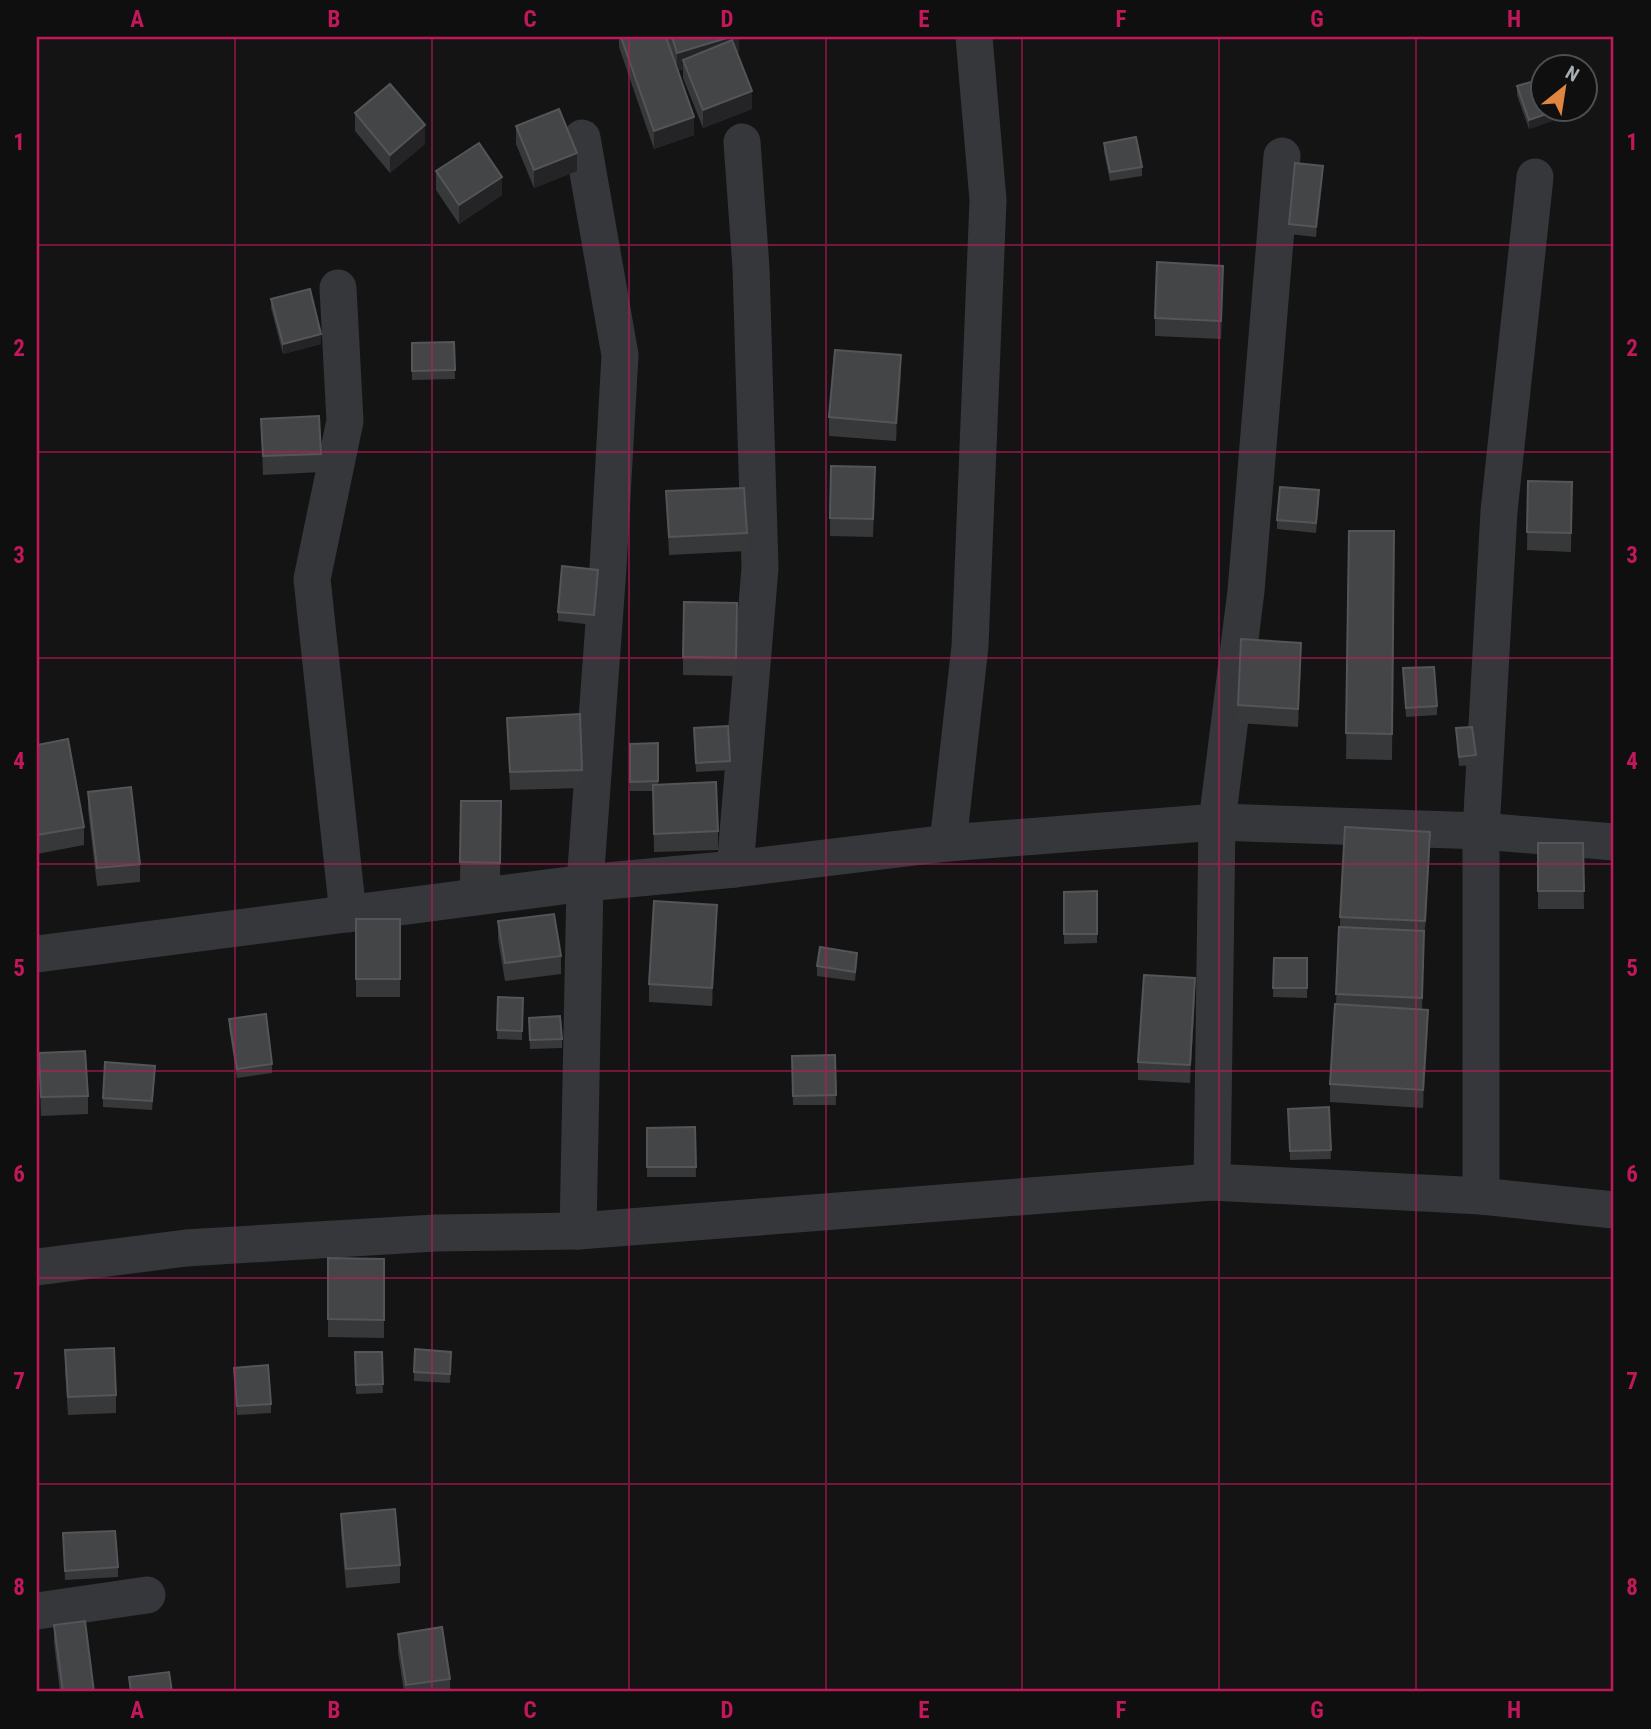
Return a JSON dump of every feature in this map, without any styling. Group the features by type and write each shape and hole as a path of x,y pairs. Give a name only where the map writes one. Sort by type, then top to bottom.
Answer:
{"street":[{"path":"948,843 970,646 988,200 974,37"},
{"path":"578,1231 585,883 608,568 620,355 582,138"},
{"path":"735,869 760,568 751,268 742,142"},
{"path":"1212,1182 1217,822 1246,592 1282,156"},
{"path":"1481,1196 1481,831 1499,511 1535,177"},
{"path":"338,288 345,421 312,579 348,914"},
{"path":"37,954 585,883 735,869 948,843 1217,822 1481,831 1614,842"},
{"path":"37,1267 186,1248 435,1233 578,1231 1212,1182 1481,1196 1614,1210"},
{"path":"37,1611 146,1595"}],"building":[{"path":"621,37 666,37 694,117 654,131"},
{"path":"672,37 730,37 677,53"},
{"path":"732,40 752,91 703,110 683,60"},
{"path":"1528,83 1528,117 1517,86"},
{"path":"390,84 425,125 390,155 355,113"},
{"path":"559,109 577,153 534,170 516,126"},
{"path":"1136,137 1142,167 1110,172 1104,143"},
{"path":"479,143 502,177 459,205 436,171"},
{"path":"1295,163 1323,166 1316,227 1289,224"},
{"path":"1157,262 1223,266 1221,321 1155,318"},
{"path":"310,289 321,334 283,344 271,299"},
{"path":"454,342 455,370 412,371 412,343"},
{"path":"835,350 901,355 896,423 829,417"},
{"path":"319,416 321,454 263,456 261,419"},
{"path":"831,466 875,467 873,519 830,518"},
{"path":"1528,481 1572,482 1571,533 1527,532"},
{"path":"1280,487 1319,490 1316,523 1277,520"},
{"path":"744,488 747,533 669,537 666,491"},
{"path":"1349,531 1394,531 1392,734 1346,733"},
{"path":"562,566 598,570 594,615 558,612"},
{"path":"684,602 737,603 736,658 683,657"},
{"path":"1241,639 1301,643 1298,709 1238,705"},
{"path":"1434,667 1437,706 1406,708 1403,668"},
{"path":"580,714 582,770 510,772 507,718"},
{"path":"728,726 730,761 696,763 694,728"},
{"path":"1472,727 1476,755 1459,757 1456,728"},
{"path":"68,739 84,827 37,835 37,745"},
{"path":"658,743 658,781 630,782 630,744"},
{"path":"716,782 718,831 654,834 653,785"},
{"path":"131,787 140,864 97,868 88,792"},
{"path":"461,801 501,801 500,863 460,862"},
{"path":"1345,827 1430,832 1425,921 1340,917"},
{"path":"1538,843 1583,843 1584,891 1538,891"},
{"path":"1097,891 1097,934 1064,934 1064,892"},
{"path":"654,901 717,905 712,988 649,984"},
{"path":"554,914 561,956 505,963 498,921"},
{"path":"356,919 400,919 400,979 356,979"},
{"path":"1339,927 1424,931 1422,998 1336,994"},
{"path":"820,947 857,953 855,972 817,966"},
{"path":"1274,958 1307,958 1307,988 1273,988"},
{"path":"1144,975 1195,978 1190,1065 1138,1062"},
{"path":"498,997 523,998 522,1031 497,1030"},
{"path":"1335,1004 1428,1010 1423,1090 1330,1084"},
{"path":"266,1014 272,1064 237,1069 229,1019"},
{"path":"560,1016 562,1039 530,1040 529,1018"},
{"path":"85,1051 88,1096 41,1097 39,1053"},
{"path":"835,1055 836,1095 793,1096 792,1056"},
{"path":"105,1062 155,1066 152,1101 103,1098"},
{"path":"1329,1107 1331,1150 1290,1151 1288,1109"},
{"path":"695,1127 696,1167 647,1167 647,1128"},
{"path":"328,1258 384,1259 384,1320 328,1319"},
{"path":"114,1348 116,1395 68,1397 65,1350"},
{"path":"415,1349 451,1352 450,1374 414,1372"},
{"path":"355,1352 382,1352 383,1384 356,1385"},
{"path":"268,1365 271,1404 237,1406 234,1368"},
{"path":"395,1509 400,1565 346,1569 341,1514"},
{"path":"115,1531 118,1567 65,1571 63,1533"},
{"path":"85,1621 94,1692 63,1692 54,1625"},
{"path":"442,1627 450,1679 406,1685 398,1634"},
{"path":"169,1672 172,1692 131,1692 129,1677"}]}
